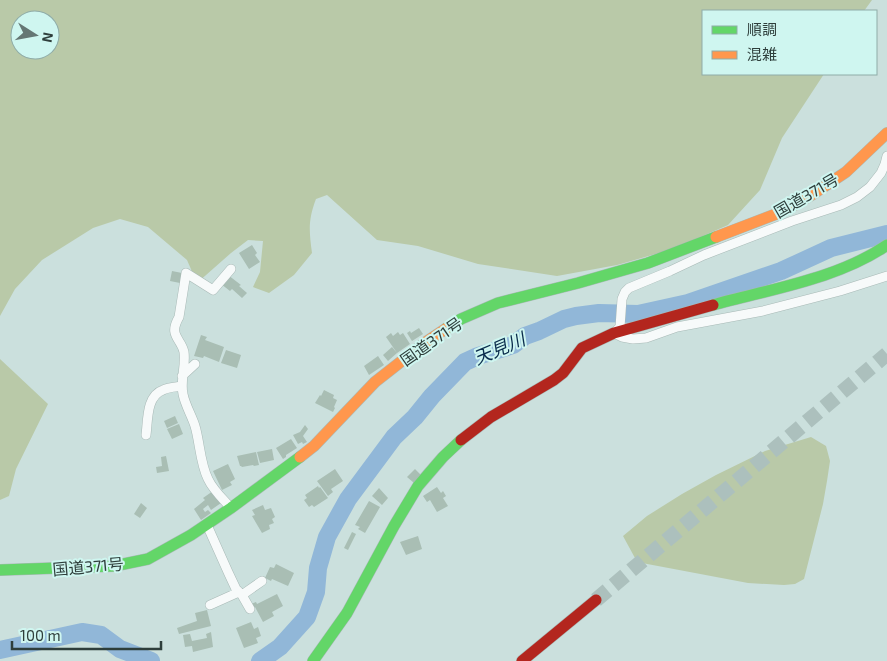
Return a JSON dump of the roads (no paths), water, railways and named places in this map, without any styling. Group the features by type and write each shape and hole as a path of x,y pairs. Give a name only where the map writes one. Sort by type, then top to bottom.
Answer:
{"main road":[{"name":"国道371号","path":"0,570 114,566 148,559 207,525 314,446 375,382 426,342 461,319 498,303 578,284 648,263 784,211 846,172 887,133"},
{"path":"312,661 347,613 375,559 418,486 463,438 491,417 563,374 582,348 617,330 815,278 854,263 887,245"},
{"path":"522,661 596,600"}],"street":[{"path":"887,156 881,173 870,187 857,197 841,205 792,221 704,255 629,288 622,299 617,330 622,337 633,339 646,338 677,327 763,311 840,291 887,276"},
{"path":"231,268 213,290 186,273 180,318 176,323 175,337 183,350 184,356 182,394 195,425 206,475 231,508"},
{"path":"182,376 195,364"},
{"path":"146,435 152,398 162,390 182,386"},
{"path":"207,525 228,572 250,609"},
{"path":"210,605 240,593 262,581"}],"waterway":[{"name":"天見川","path":"260,661 280,647 307,617 316,592 318,568 327,537 348,499 394,437 415,417 432,396 465,362 513,345 525,336 564,319 599,313 638,314 688,303 781,271 831,248 887,234"},
{"name":"天見川","path":"0,650 82,632 101,635 120,649 151,661"}],"tunnel":[{"path":"596,600 887,354"}]}
